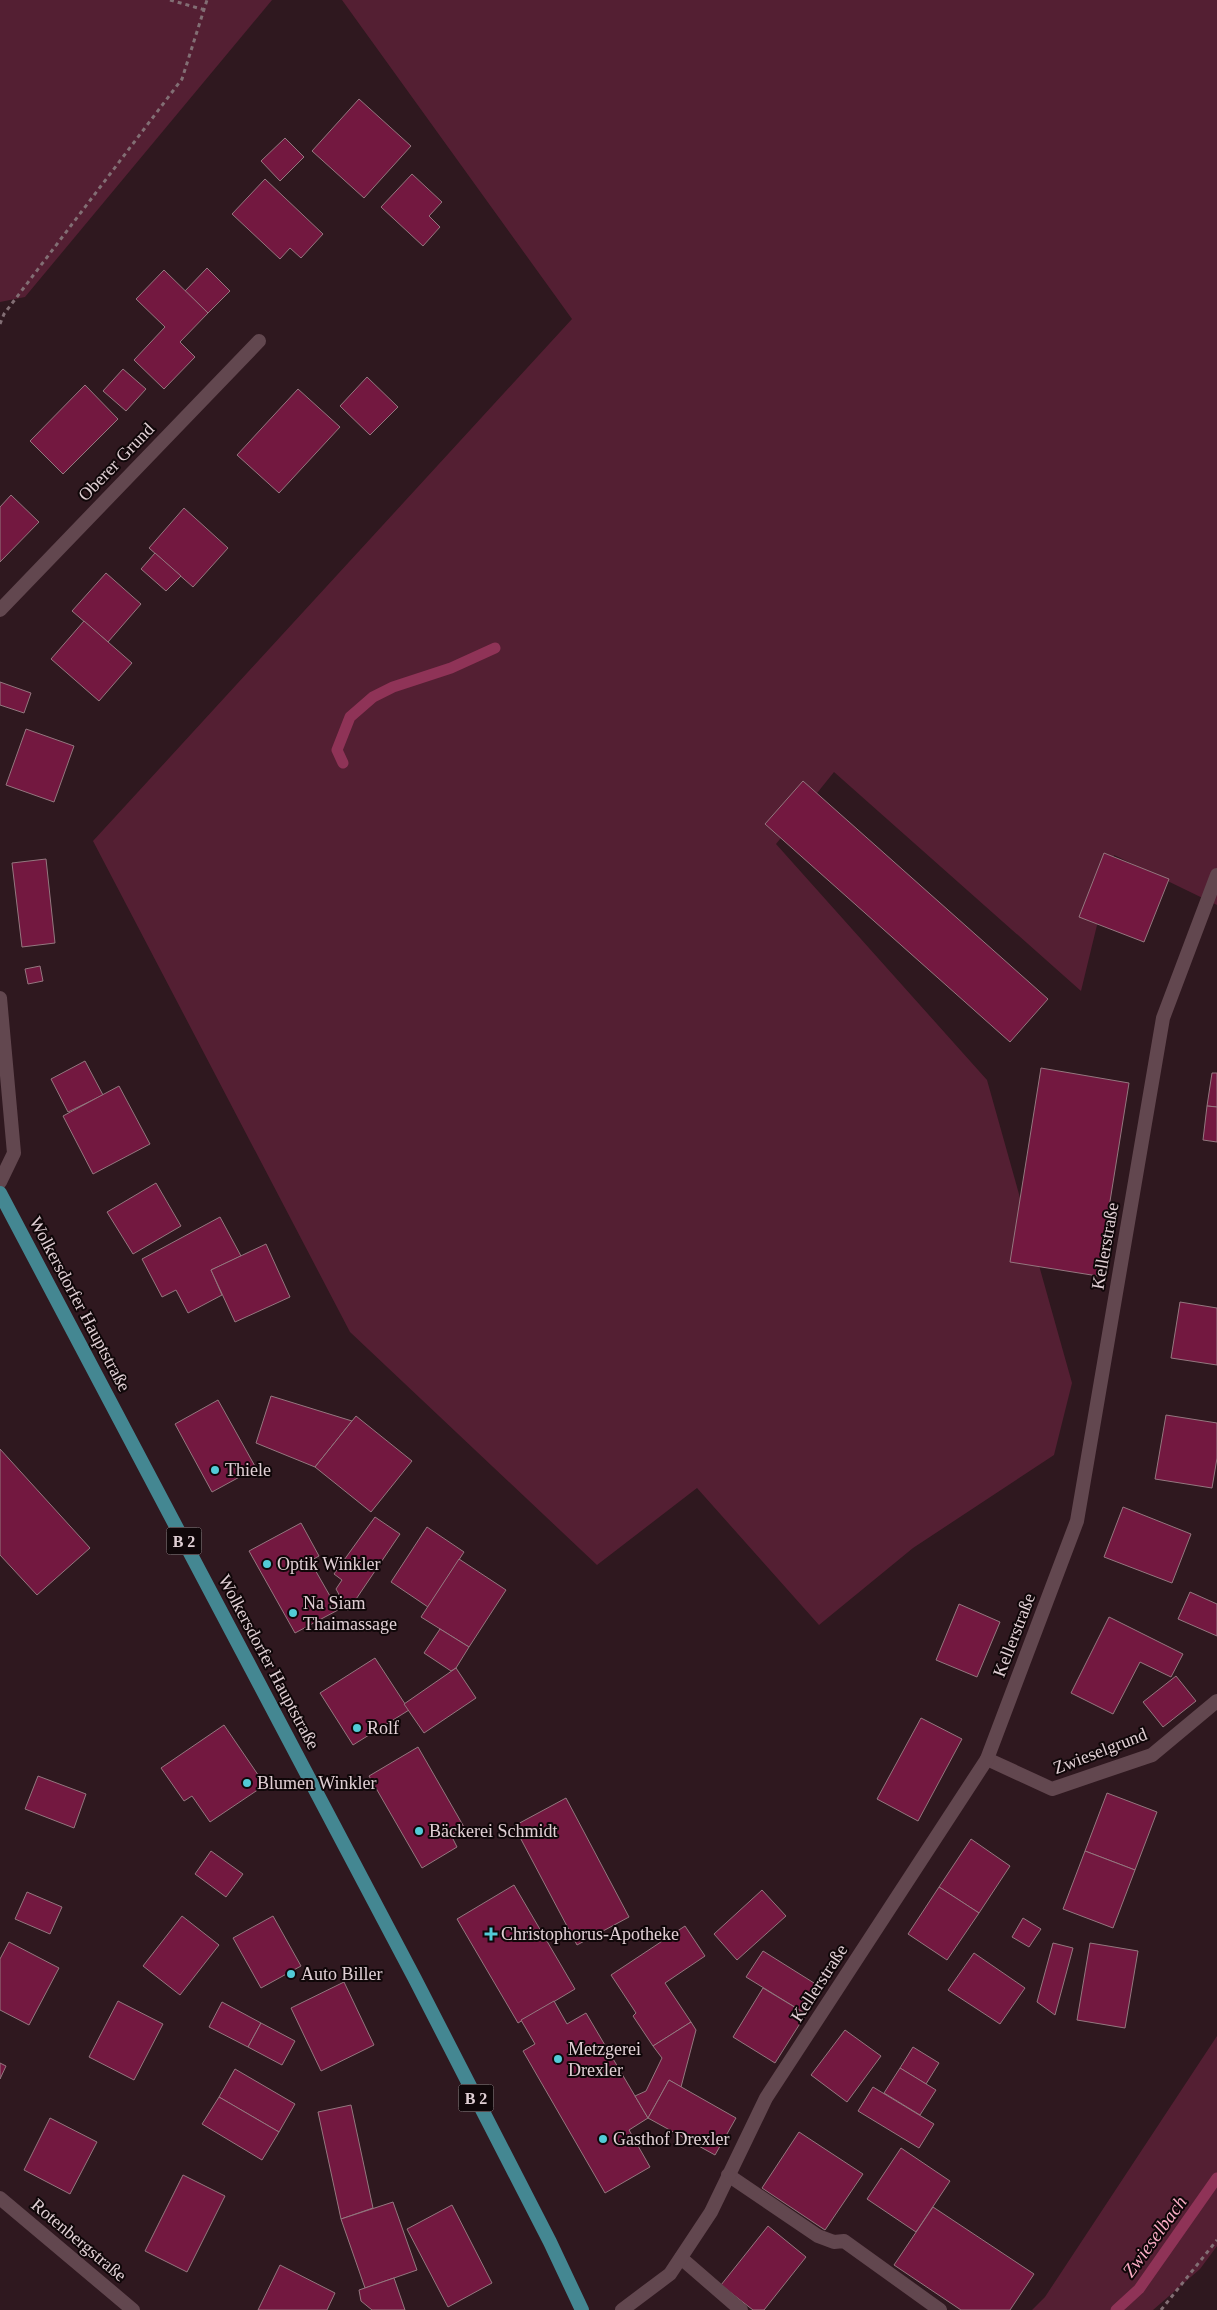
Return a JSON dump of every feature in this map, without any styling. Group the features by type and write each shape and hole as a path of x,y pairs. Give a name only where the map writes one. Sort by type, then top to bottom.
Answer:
{"main road":[{"name":"Wolkersdorfer Hauptstraße","path":"0,1193 394,1938 550,2242 582,2310"}],"street":[{"name":"Oberer Grund","path":"0,610 259,341"},
{"name":"Kellerstraße","path":"622,2310 670,2274 681,2258 711,2212 766,2098 988,1759 1077,1521 1163,1018 1217,876"},
{"path":"0,998 14,1153 0,1182"},
{"name":"Zwieselgrund","path":"988,1759 1052,1789 1152,1755 1217,1701"},
{"path":"728,2175 818,2236 834,2242 844,2241 940,2310"},
{"name":"Rotenbergstraße","path":"0,2198 133,2310"},
{"path":"681,2258 741,2310"}],"path":[{"path":"170,0 205,10"},
{"path":"0,324 4,314 182,79 207,0"},
{"path":"1161,2310 1217,2240"}],"shaded area":[{"path":"0,0 272,0 25,297 0,302"},
{"path":"342,0 1217,0 1217,905 1114,855 1081,991 834,772 776,844 987,1080 1072,1383 1054,1455 913,1548 819,1625 697,1488 597,1565 350,1332 93,841 572,319"},
{"path":"1217,2036 1217,2246 1200,2269 1153,2310 1032,2310 1045,2297"}],"building":[{"path":"359,99 411,146 364,198 312,151"},
{"path":"285,138 304,157 280,181 261,161"},
{"path":"412,174 442,202 429,216 440,227 423,246 381,207"},
{"path":"265,179 323,234 301,258 290,248 280,259 232,214"},
{"path":"207,268 230,291 208,313 185,291"},
{"path":"164,270 208,313 180,342 195,357 164,389 134,360 165,327 136,299"},
{"path":"123,369 146,389 126,411 103,391"},
{"path":"367,377 398,407 370,435 340,406"},
{"path":"85,385 118,419 63,474 30,441"},
{"path":"298,389 340,427 279,493 237,455"},
{"path":"11,495 39,522 0,562 0,507"},
{"path":"184,508 228,548 193,587 149,548"},
{"path":"155,553 181,576 166,591 141,569"},
{"path":"106,573 141,604 108,642 72,611"},
{"path":"84,621 132,663 99,701 51,659"},
{"path":"0,682 31,693 24,713 0,705"},
{"path":"26,729 74,746 54,802 6,785"},
{"path":"803,781 1048,999 1010,1042 765,824"},
{"path":"1104,853 1169,879 1144,942 1079,917"},
{"path":"46,859 55,943 22,947 12,863"},
{"path":"40,966 43,981 28,984 25,969"},
{"path":"85,1061 103,1095 68,1112 51,1079"},
{"path":"1041,1068 1129,1083 1098,1276 1010,1262"},
{"path":"1212,1073 1217,1073 1217,1107 1207,1106"},
{"path":"119,1086 150,1144 93,1174 63,1116"},
{"path":"1207,1106 1217,1107 1217,1142 1203,1140"},
{"path":"156,1183 181,1226 133,1254 107,1212"},
{"path":"220,1217 241,1256 211,1270 222,1295 188,1313 176,1290 162,1297 142,1259"},
{"path":"266,1244 290,1297 235,1322 211,1270"},
{"path":"1180,1302 1217,1308 1217,1365 1171,1358"},
{"path":"271,1396 352,1421 315,1467 256,1443"},
{"path":"218,1400 256,1468 212,1492 175,1424"},
{"path":"1166,1415 1217,1423 1217,1458 1212,1488 1155,1479"},
{"path":"356,1416 412,1461 371,1512 315,1467"},
{"path":"0,1449 90,1548 37,1595 0,1555"},
{"path":"1123,1507 1191,1534 1172,1583 1104,1557"},
{"path":"375,1517 400,1534 348,1611 336,1589 342,1580 334,1574"},
{"path":"301,1523 319,1556 310,1561 338,1610 295,1633 249,1551"},
{"path":"427,1527 464,1552 428,1607 391,1582"},
{"path":"459,1559 506,1590 469,1647 421,1617"},
{"path":"1190,1592 1217,1604 1217,1636 1178,1619"},
{"path":"959,1604 1000,1622 977,1677 936,1660"},
{"path":"1109,1617 1183,1654 1171,1677 1140,1662 1113,1714 1071,1693"},
{"path":"440,1629 469,1647 456,1668 451,1671 424,1653"},
{"path":"375,1658 409,1710 353,1745 320,1693"},
{"path":"456,1668 476,1698 424,1733 404,1704"},
{"path":"1176,1676 1196,1701 1163,1727 1143,1702"},
{"path":"921,1718 962,1739 918,1821 877,1799"},
{"path":"224,1725 265,1785 210,1822 192,1796 184,1801 161,1768"},
{"path":"418,1747 464,1827 451,1835 457,1847 422,1868 369,1776"},
{"path":"38,1776 86,1794 74,1828 25,1809"},
{"path":"1107,1793 1157,1812 1135,1870 1085,1851"},
{"path":"566,1798 629,1917 577,1945 514,1826"},
{"path":"971,1839 1010,1866 979,1913 939,1887"},
{"path":"211,1851 243,1874 226,1897 195,1874"},
{"path":"1085,1851 1135,1870 1113,1928 1063,1909"},
{"path":"514,1885 575,1989 518,2023 457,1919"},
{"path":"939,1887 979,1913 947,1960 908,1934"},
{"path":"762,1890 786,1916 737,1960 714,1934"},
{"path":"27,1892 62,1907 50,1934 15,1919"},
{"path":"182,1916 219,1945 180,1995 143,1966"},
{"path":"273,1916 301,1966 261,1988 233,1938"},
{"path":"1023,1918 1041,1929 1029,1947 1012,1937"},
{"path":"685,1926 705,1956 665,1983 691,2022 653,2046 633,2016 636,2013 611,1975"},
{"path":"9,1942 59,1968 29,2025 0,2010 0,1959"},
{"path":"1053,1943 1073,1948 1055,2015 1037,2002"},
{"path":"1090,1943 1138,1951 1125,2028 1077,2020"},
{"path":"763,1951 822,1988 806,2014 746,1977"},
{"path":"974,1953 1025,1988 1000,2024 948,1990"},
{"path":"344,1982 374,2045 321,2071 291,2008"},
{"path":"763,1988 806,2014 775,2063 733,2037"},
{"path":"118,2001 163,2024 134,2080 89,2057"},
{"path":"554,2001 567,2024 586,2013 648,2118 629,2130 650,2167 605,2193 523,2051 535,2044 521,2020"},
{"path":"222,2002 261,2023 248,2047 209,2027"},
{"path":"691,2022 696,2030 681,2087 669,2080 648,2118 635,2096 646,2091 662,2058 653,2046"},
{"path":"261,2023 295,2041 282,2065 248,2047"},
{"path":"845,2030 881,2056 847,2102 811,2075"},
{"path":"913,2047 939,2063 926,2084 900,2068"},
{"path":"0,2063 6,2066 0,2079"},
{"path":"900,2068 936,2090 920,2115 884,2093"},
{"path":"235,2069 295,2104 279,2132 219,2097"},
{"path":"669,2080 736,2118 715,2155 648,2118"},
{"path":"873,2087 934,2124 919,2148 858,2111"},
{"path":"219,2097 279,2132 262,2160 202,2124"},
{"path":"351,2105 373,2208 341,2219 318,2112"},
{"path":"50,2118 97,2142 70,2194 24,2170"},
{"path":"799,2132 863,2174 825,2230 762,2188"},
{"path":"901,2148 950,2181 916,2232 867,2199"},
{"path":"183,2175 225,2196 187,2272 145,2251"},
{"path":"393,2202 417,2270 365,2288 341,2219"},
{"path":"452,2205 492,2283 448,2307 407,2229"},
{"path":"933,2207 1034,2274 1010,2310 961,2310 894,2265"},
{"path":"768,2226 806,2257 764,2310 753,2310 721,2285"},
{"path":"280,2265 335,2293 327,2310 258,2310"},
{"path":"394,2278 405,2310 372,2310 361,2301 359,2290"}],"waterway":[{"path":"343,763 337,750 350,717 373,697 393,687 451,668 495,648"},
{"name":"Zwieselbach","path":"1116,2310 1139,2289 1217,2178"}],"place":[{"name":"Thiele","path":"215,1470"},
{"name":"Optik Winkler","path":"267,1564"},
{"name":"Na Siam Thaimassage","path":"293,1613"},
{"name":"Rolf","path":"357,1728"},
{"name":"Blumen Winkler","path":"247,1783"},
{"name":"Bäckerei Schmidt","path":"419,1831"},
{"name":"Christophorus-Apotheke","path":"491,1934"},
{"name":"Auto Biller","path":"291,1974"},
{"name":"Metzgerei Drexler","path":"558,2059"},
{"name":"Gasthof Drexler","path":"603,2139"}]}
